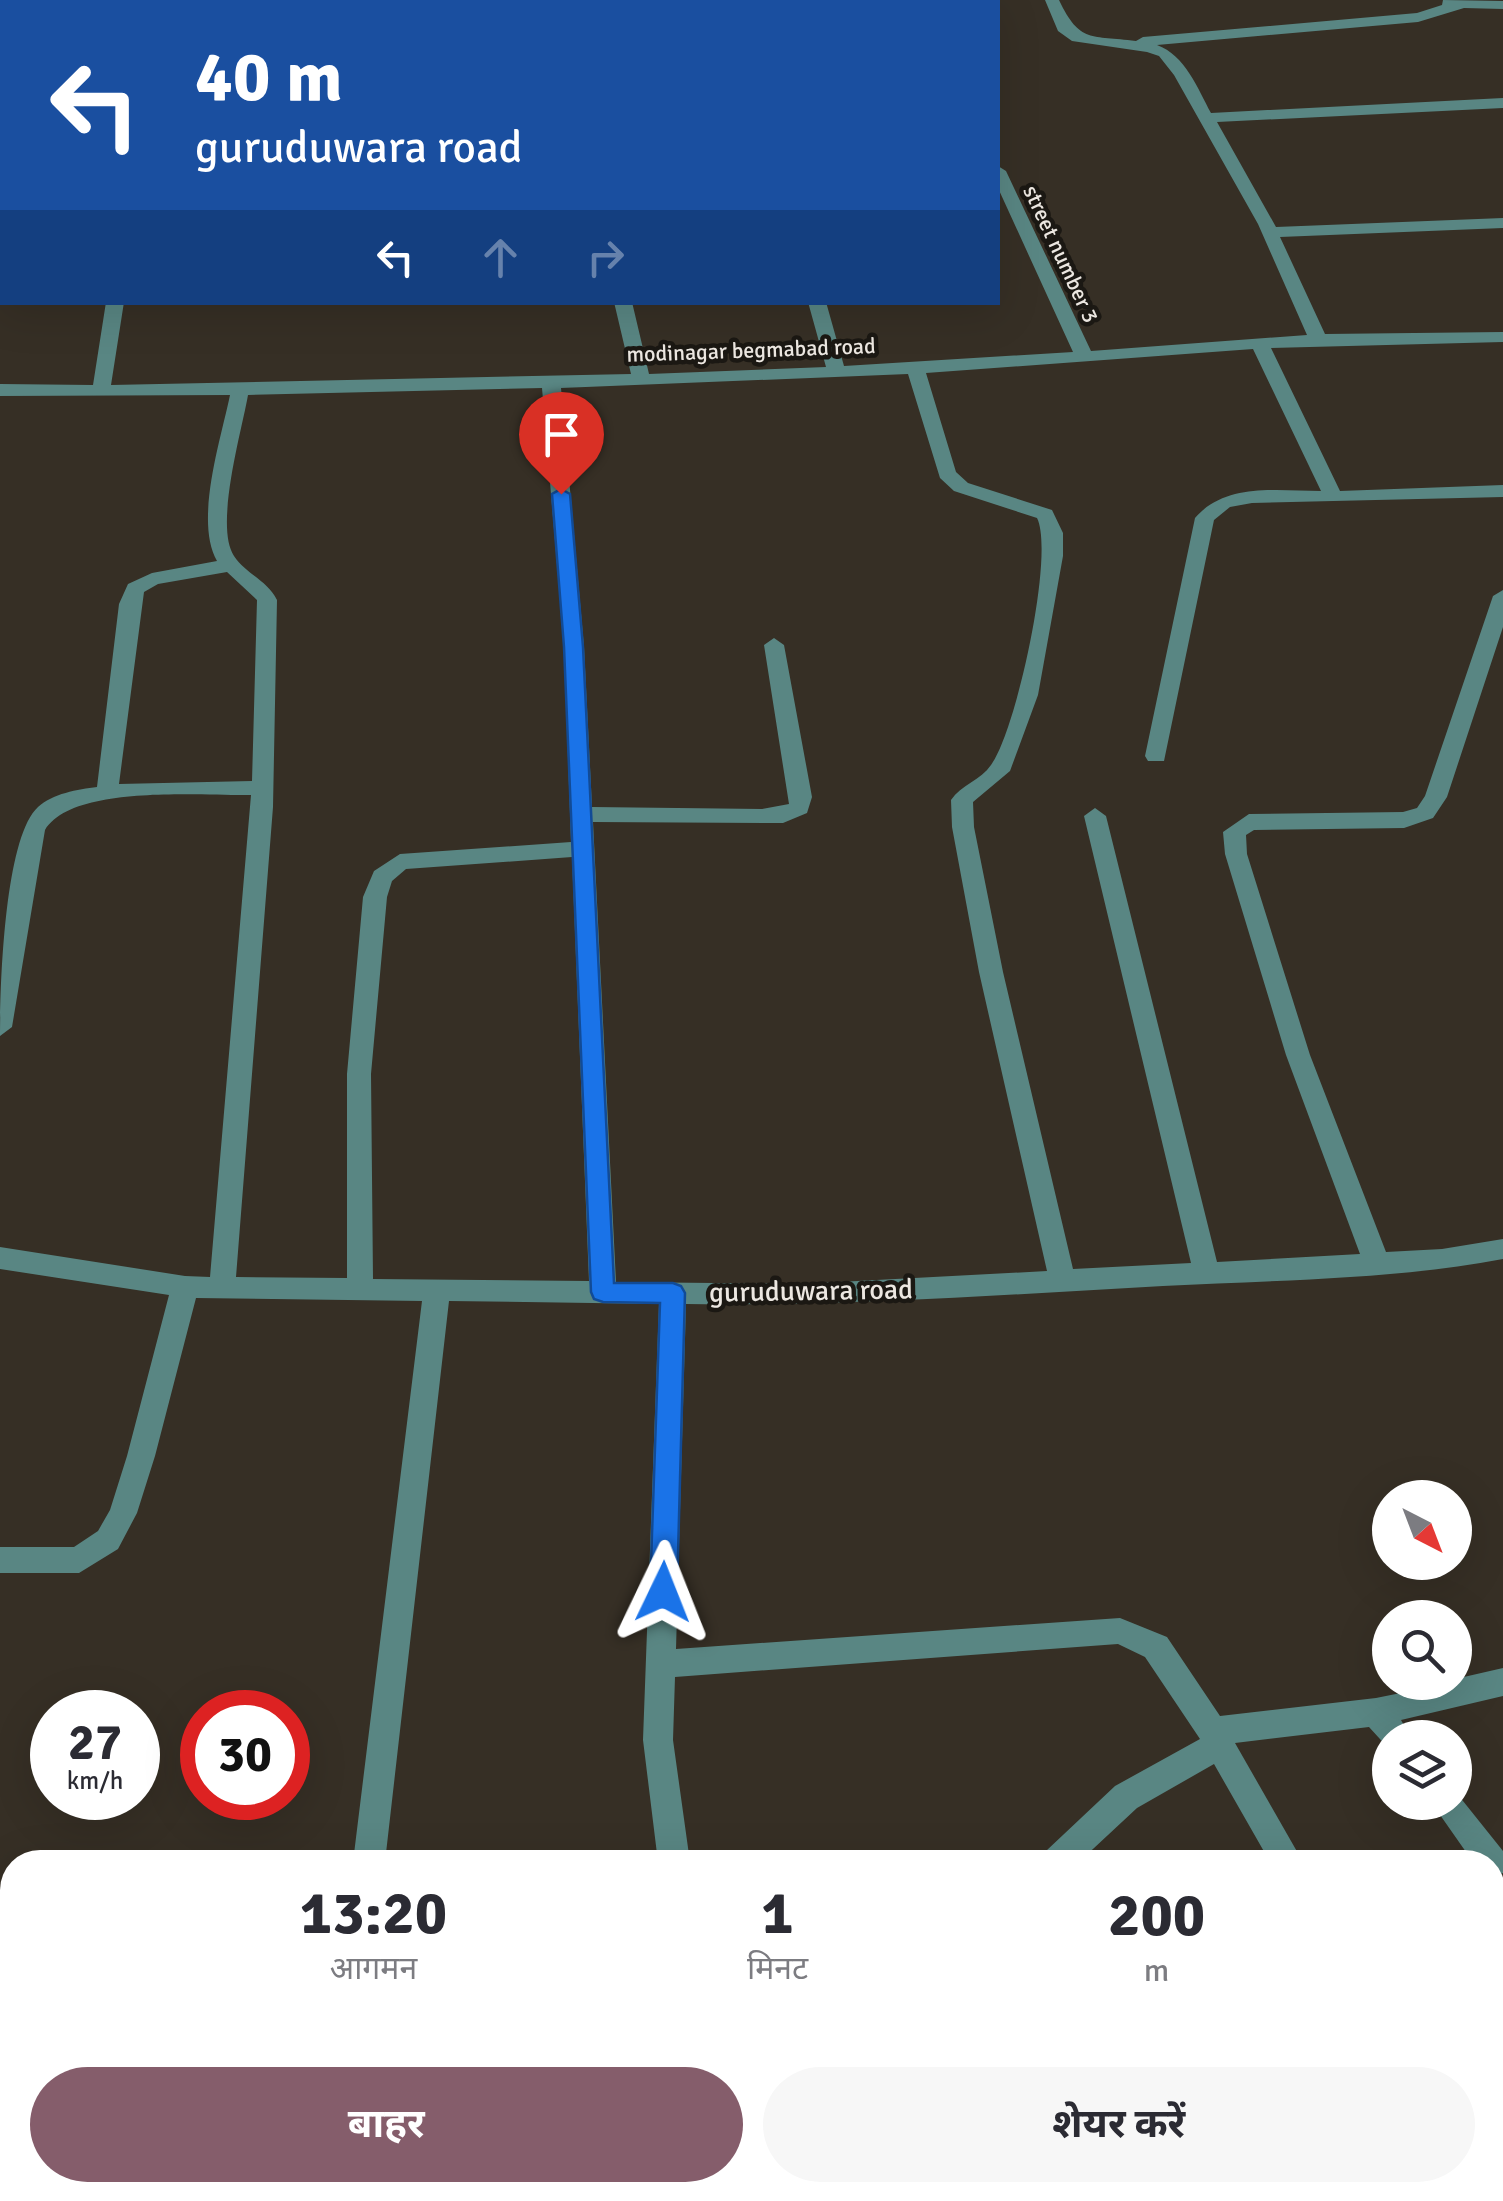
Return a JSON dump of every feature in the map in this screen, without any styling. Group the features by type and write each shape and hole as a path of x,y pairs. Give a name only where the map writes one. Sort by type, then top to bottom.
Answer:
{"street":[{"path":"1052,0 1066,31 1077,38 1132,44 1164,53 1181,73 1270,232 1318,340"},
{"path":"1417,0 1503,5"},
{"path":"1132,44 1418,17 1465,4"},
{"path":"1206,118 1503,103"},
{"name":"street number 3","path":"1000,175 1084,356"},
{"path":"1270,232 1503,223"},
{"path":"101,390 115,305"},
{"path":"624,305 641,376"},
{"path":"817,305 836,370"},
{"name":"modinagar begmabad road","path":"0,390 240,390 915,368 1406,334 1503,336"},
{"path":"1260,344 1333,496"},
{"path":"915,368 947,474 962,487 1045,514 1054,531 1054,557 1030,681 1010,752 998,772 962,800 963,828 991,972 1062,1280"},
{"path":"551,380 574,647 603,1292"},
{"path":"222,1288 262,788 267,600 262,587 231,565 220,550 221,496 240,390"},
{"path":"1156,756 1205,518 1224,502 1252,497 1412,496 1503,490"},
{"path":"107,792 135,588 152,579 231,565"},
{"path":"1377,1263 1298,1055 1236,854 1234,832 1249,822 1404,820 1425,813 1436,797 1503,596"},
{"path":"580,814 762,816 783,815 799,808 774,645"},
{"path":"0,1027 34,830 47,810 71,798 107,792 262,788"},
{"path":"1094,816 1207,1273"},
{"path":"360,1289 359,1074 374,897 382,877 400,862 582,849"},
{"name":"guruduwara road","path":"0,1258 185,1287 800,1295 1442,1260 1503,1250"},
{"path":"0,1560 79,1560 108,1540 123,1513 141,1456 185,1287"},
{"path":"370,1850 437,1290"},
{"path":"672,1850 658,1740 673,1293"},
{"path":"660,1664 921,1648 1120,1630 1156,1647 1216,1738 1280,1850"},
{"path":"1070,1850 1126,1797 1216,1738 1376,1712 1503,1682"},
{"path":"1376,1712 1382,1720"},
{"path":"1460,1820 1482,1850"}],"route":[{"path":"561,494 574,647 586,986 603,1292 673,1293 663,1592"}]}
